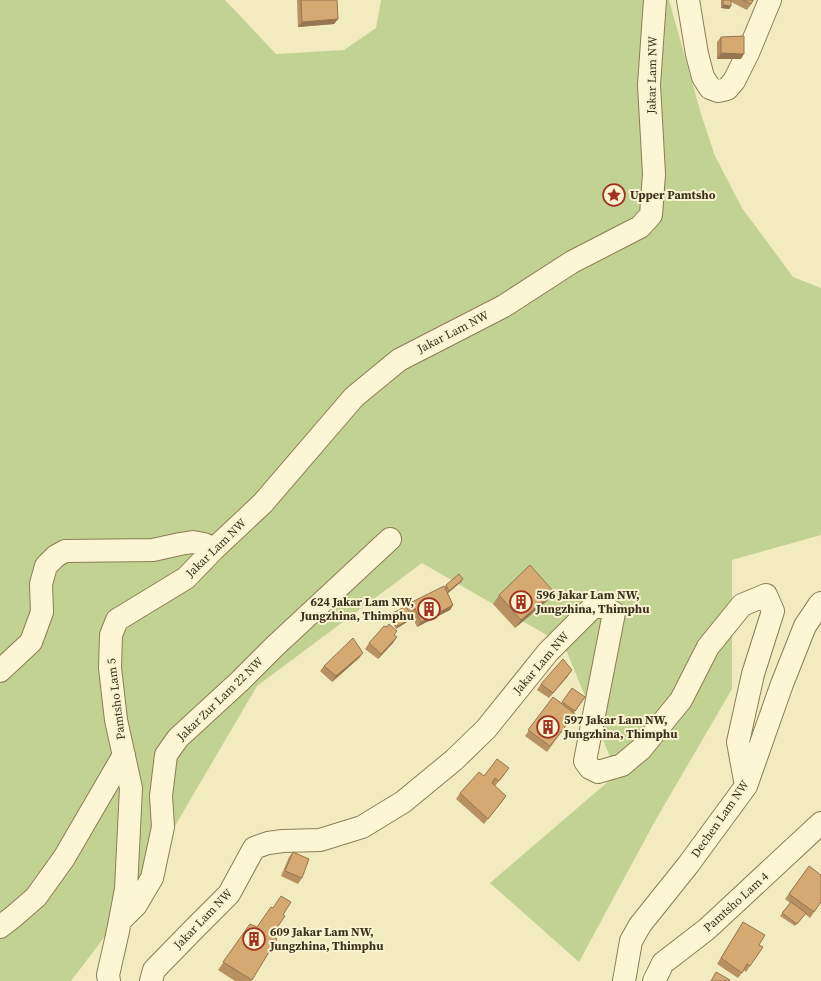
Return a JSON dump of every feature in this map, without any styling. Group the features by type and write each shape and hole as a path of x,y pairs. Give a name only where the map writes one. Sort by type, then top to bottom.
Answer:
{"street":[{"name":"Jakar Lam NW","path":"117,620 186,578 214,549 263,504 354,396 398,360 504,306 572,262 640,227 651,215 654,174 650,85 655,0"},
{"path":"688,0 697,54 703,77 710,88 718,91 727,89 734,81 748,53 770,0"},
{"name":"Jakar Zur Lam 22 NW","path":"120,922 136,905 152,878 163,828 161,796 166,755 178,738 390,539"},
{"path":"0,671 31,642 42,612 41,584 46,566 56,556 65,551 153,550 194,542 204,544 214,549"},
{"name":"Jakar Lam NW","path":"151,981 154,970 230,894 254,848 268,843 283,841 320,840 362,827 402,802 454,760 486,729 548,652 592,607 604,607 614,613 585,761 590,768 598,772 622,765 641,748 681,700 708,647 732,617 742,605 766,595 772,611 753,674 738,742 746,786"},
{"name":"Dechen Lam NW","path":"624,981 631,941 640,925 688,866 746,786 782,684 805,626 821,603"},
{"name":"Pamtsho Lam 5","path":"117,620 111,635 110,668 116,720 131,788 126,889 120,922"},
{"path":"0,927 36,897 64,858 124,755"},
{"name":"Pamtsho Lam 4","path":"654,981 663,963 707,929 821,823"},
{"path":"109,981 108,975 120,922"}],"green space":[{"path":"0,0 225,0 276,54 344,50 376,28 381,0 669,0 701,114 715,156 742,208 793,277 821,288 821,535 732,560 732,689 655,821 579,962 490,883 617,774 564,645 422,563 257,686 128,906 71,981 0,981"}],"building":[{"path":"301,0 337,0 338,19 302,22"},
{"path":"723,0 731,0 731,6 723,5"},
{"path":"743,0 753,0 751,4"},
{"path":"744,36 744,54 721,53 721,37"},
{"name":"596 Jakar Lam NW, Jungzhina, Thimphu","path":"530,565 554,592 521,620 499,595"},
{"path":"459,574 463,579 449,591 446,585"},
{"name":"624 Jakar Lam NW, Jungzhina, Thimphu","path":"444,586 453,605 421,622 412,602"},
{"path":"406,606 412,618 398,626 391,614"},
{"path":"389,624 397,631 394,635 397,637 381,654 369,643 384,626 387,627"},
{"path":"353,638 363,653 336,676 324,666"},
{"path":"563,659 572,670 553,693 541,684"},
{"path":"572,688 585,697 575,711 562,702"},
{"name":"597 Jakar Lam NW, Jungzhina, Thimphu","path":"553,697 575,714 550,746 528,730"},
{"path":"497,759 509,768 499,781 495,778 492,783 506,796 488,819 460,793 479,772 484,776"},
{"path":"293,852 309,859 302,878 285,871"},
{"path":"809,866 821,875 821,902 814,912 789,894"},
{"name":"609 Jakar Lam NW, Jungzhina, Thimphu","path":"281,896 291,902 283,915 285,916 272,935 277,939 252,980 223,962 250,924 257,927"},
{"path":"791,902 806,913 797,924 782,913"},
{"path":"743,922 765,935 759,945 763,947 750,966 747,964 742,973 721,958"},
{"path":"716,972 730,980 711,981"}],"place":[{"name":"Upper Pamtsho","path":"614,195"},
{"name":"596 Jakar Lam NW, Jungzhina, Thimphu","path":"521,602"},
{"name":"624 Jakar Lam NW, Jungzhina, Thimphu","path":"429,609"},
{"name":"597 Jakar Lam NW, Jungzhina, Thimphu","path":"548,727"},
{"name":"609 Jakar Lam NW, Jungzhina, Thimphu","path":"254,939"}]}
